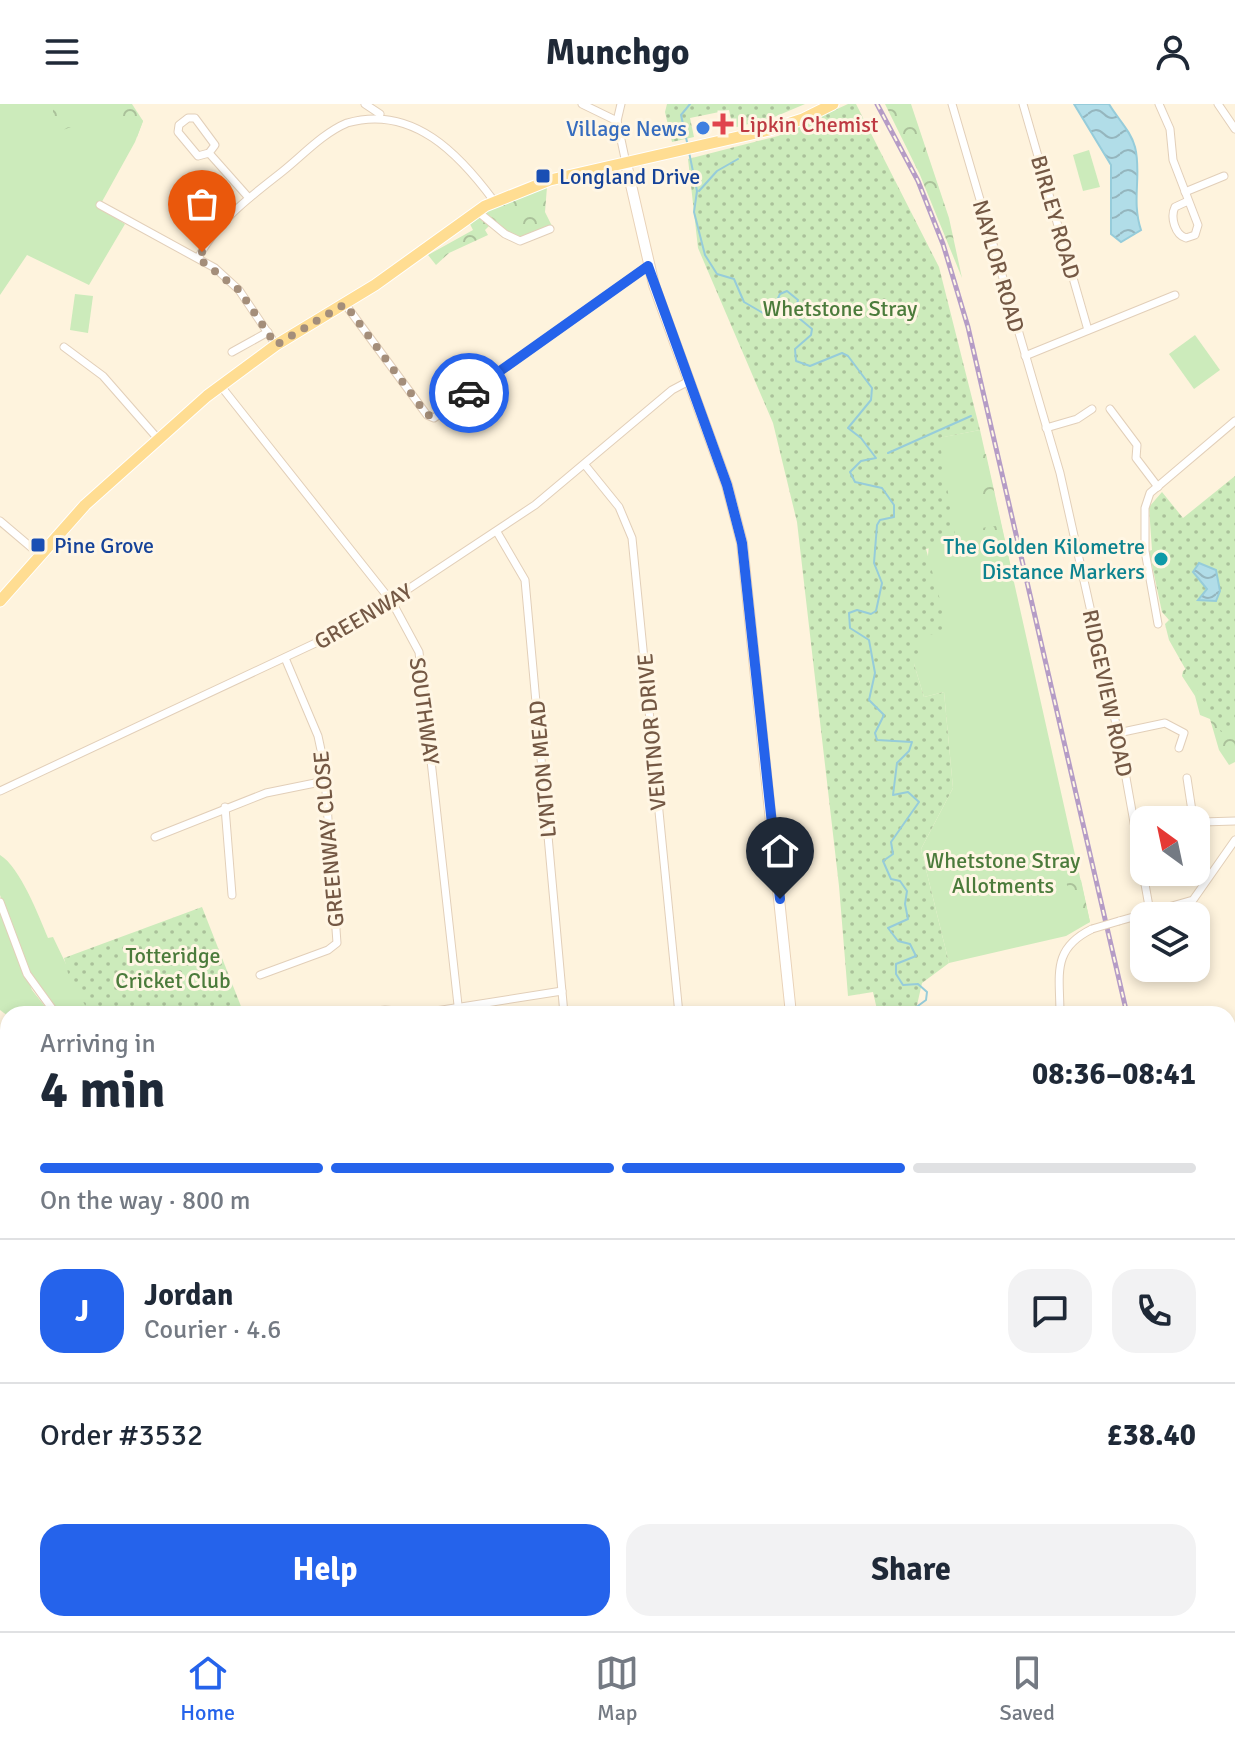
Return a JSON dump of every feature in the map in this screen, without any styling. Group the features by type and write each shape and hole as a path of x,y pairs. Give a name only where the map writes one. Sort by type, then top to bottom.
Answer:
{"main road":[{"path":"0,601 85,505 220,385 276,345 345,304 477,211 494,201 550,180 682,152 795,122 833,104"}],"street":[{"path":"365,104 380,114 418,124 438,135 464,161 494,201"},
{"path":"582,104 617,121"},
{"path":"621,104 617,121 648,266 727,485 746,565 790,1006"},
{"name":"NAYLOR ROAD","path":"952,104 1046,428"},
{"name":"BIRLEY ROAD","path":"1023,104 1088,330"},
{"path":"1159,104 1170,129 1173,160 1185,192 1198,230 1186,238 1177,232 1172,215 1175,207 1188,201"},
{"path":"1218,104 1235,129"},
{"path":"198,258 221,222 249,198 334,131 360,118 380,114"},
{"path":"188,118 195,118 215,145 209,153 198,156 178,132 179,125 188,118"},
{"path":"209,153 249,198"},
{"path":"1185,192 1224,176"},
{"path":"100,205 198,258 232,282 276,345"},
{"path":"477,211 497,228 520,241 550,229"},
{"path":"345,304 427,415 434,418 648,266"},
{"path":"1025,356 1175,295"},
{"path":"232,352 268,332"},
{"path":"64,347 103,376 159,440"},
{"name":"GREENWAY","path":"0,791 354,625 497,532 585,465 672,390 689,381"},
{"name":"SOUTHWAY","path":"220,385 407,624 422,665 458,1005"},
{"path":"1046,428 1077,419 1092,409"},
{"path":"1110,409 1137,445 1136,458 1158,487"},
{"path":"1158,624 1160,619 1145,551 1146,501 1235,421"},
{"name":"RIDGEVIEW ROAD","path":"1046,428 1118,733 1148,902"},
{"name":"VENTNOR DRIVE","path":"585,465 619,507 632,538 678,1006"},
{"path":"0,521 39,554"},
{"name":"LYNTON MEAD","path":"497,532 525,580 563,1006"},
{"name":"GREENWAY CLOSE","path":"260,975 328,950 337,943 325,781 318,736 285,658"},
{"path":"1118,733 1165,723 1184,733"},
{"path":"1179,748 1187,723"},
{"path":"1187,778 1196,817 1202,822 1235,821"},
{"path":"155,837 266,793 325,781"},
{"path":"225,807 232,895"},
{"path":"1190,902 1198,897 1235,840"},
{"path":"0,902 27,974 50,1006"},
{"path":"1060,1006 1062,954 1072,941 1092,929 1130,918"},
{"path":"454,1006 562,991"}],"green space":[{"path":"0,104 128,104 143,121 135,142 99,207 125,224 89,285 27,255 0,295"},
{"path":"53,104 70,104 76,125 63,130 53,120"},
{"path":"93,104 132,104 143,121 137,137"},
{"path":"667,104 805,104 772,118 733,128 729,110 690,118 694,137 672,142 665,112"},
{"name":"Whetstone Stray","path":"848,104 856,104 939,267 980,430 939,438 956,541 926,549 948,629 921,638 921,659 914,664 924,697 944,692 953,788 921,849 949,963 922,983 917,1006 876,1006 873,992 848,996 839,886 797,522 773,423 698,248 688,159 778,136"},
{"path":"885,104 911,104 949,218 962,278 920,175"},
{"path":"1089,150 1100,187 1083,191 1073,155"},
{"path":"547,187 545,212 552,226 520,238 489,226 485,230 488,235 449,253 436,265 428,255 473,230 470,224 500,203"},
{"path":"75,294 93,296 88,333 70,330"},
{"path":"1195,335 1220,370 1194,389 1169,354"},
{"name":"Whetstone Stray Allotments","path":"980,430 1090,922 1066,936 949,963 921,849 953,788 944,692 924,697 914,664 921,638 938,438"},
{"path":"986,454 1012,572 1000,574 1000,560 992,559 980,546 972,548 960,540 959,531 996,526 993,511 975,501 975,494 983,493 976,456"},
{"path":"1235,476 1235,728 1221,732 1169,640 1165,624 1169,620 1162,612 1149,551 1152,550 1149,507 1162,492 1183,518"},
{"path":"1194,663 1235,707 1235,762 1229,765 1219,750 1210,719 1200,715 1195,696 1182,676 1183,671"},
{"path":"0,855 22,881 48,938 53,937 86,1006 52,1006 33,979 0,895"},
{"path":"1081,880 1090,922 1083,925 1076,920 1066,881"},
{"name":"Totteridge Cricket Club","path":"202,907 241,1006 85,1006 69,977 64,958"},
{"path":"0,909 32,990 45,1006 0,1006"}],"water":[{"path":"1074,104 1109,104 1133,141 1137,157 1137,208 1141,230 1121,242 1111,234 1111,165"},
{"path":"1199,563 1216,570 1220,591 1216,601 1198,600 1207,589 1193,572"}],"waterway":[{"path":"687,142 681,115 690,104"},
{"path":"689,152 697,191 694,212 705,255 717,274 734,279 744,302 763,313 772,311 780,294 787,291 798,300 794,314 812,329 811,335 795,349 796,361 810,366 842,353 848,356 872,388 871,400 848,428 861,438 876,458 861,461 850,472 855,482 882,488 894,505 894,517 880,520 877,525 874,563 882,583 876,611 871,614 857,610 849,613 850,628 869,640 875,673 869,700 884,715 875,733 877,740 912,742 909,751 897,763 893,795 908,792 919,802 891,842 893,854 883,861 891,879 900,881 907,891 905,904 908,919 888,928 898,941 910,944 916,956 896,964 896,974 903,985 918,984 927,992 926,1000 918,1006"},
{"path":"699,191 717,171 738,159"},
{"path":"888,453 971,416"}],"railway":[{"path":"877,104 918,181 943,244 968,327 1125,1006"}],"way so far":[{"path":"202,252 198,258 232,282 276,345 345,304 427,415 434,418 469,393"}],"place":[{"name":"Lipkin Chemist","path":"723,124"},
{"name":"Village News","path":"703,128"},
{"name":"Longland Drive","path":"543,176"},
{"name":"Pine Grove","path":"38,545"},
{"name":"The Golden Kilometre Distance Markers","path":"1161,559"}],"route":[{"path":"469,393 631,275 648,266 727,485 742,543 780,899"}]}
